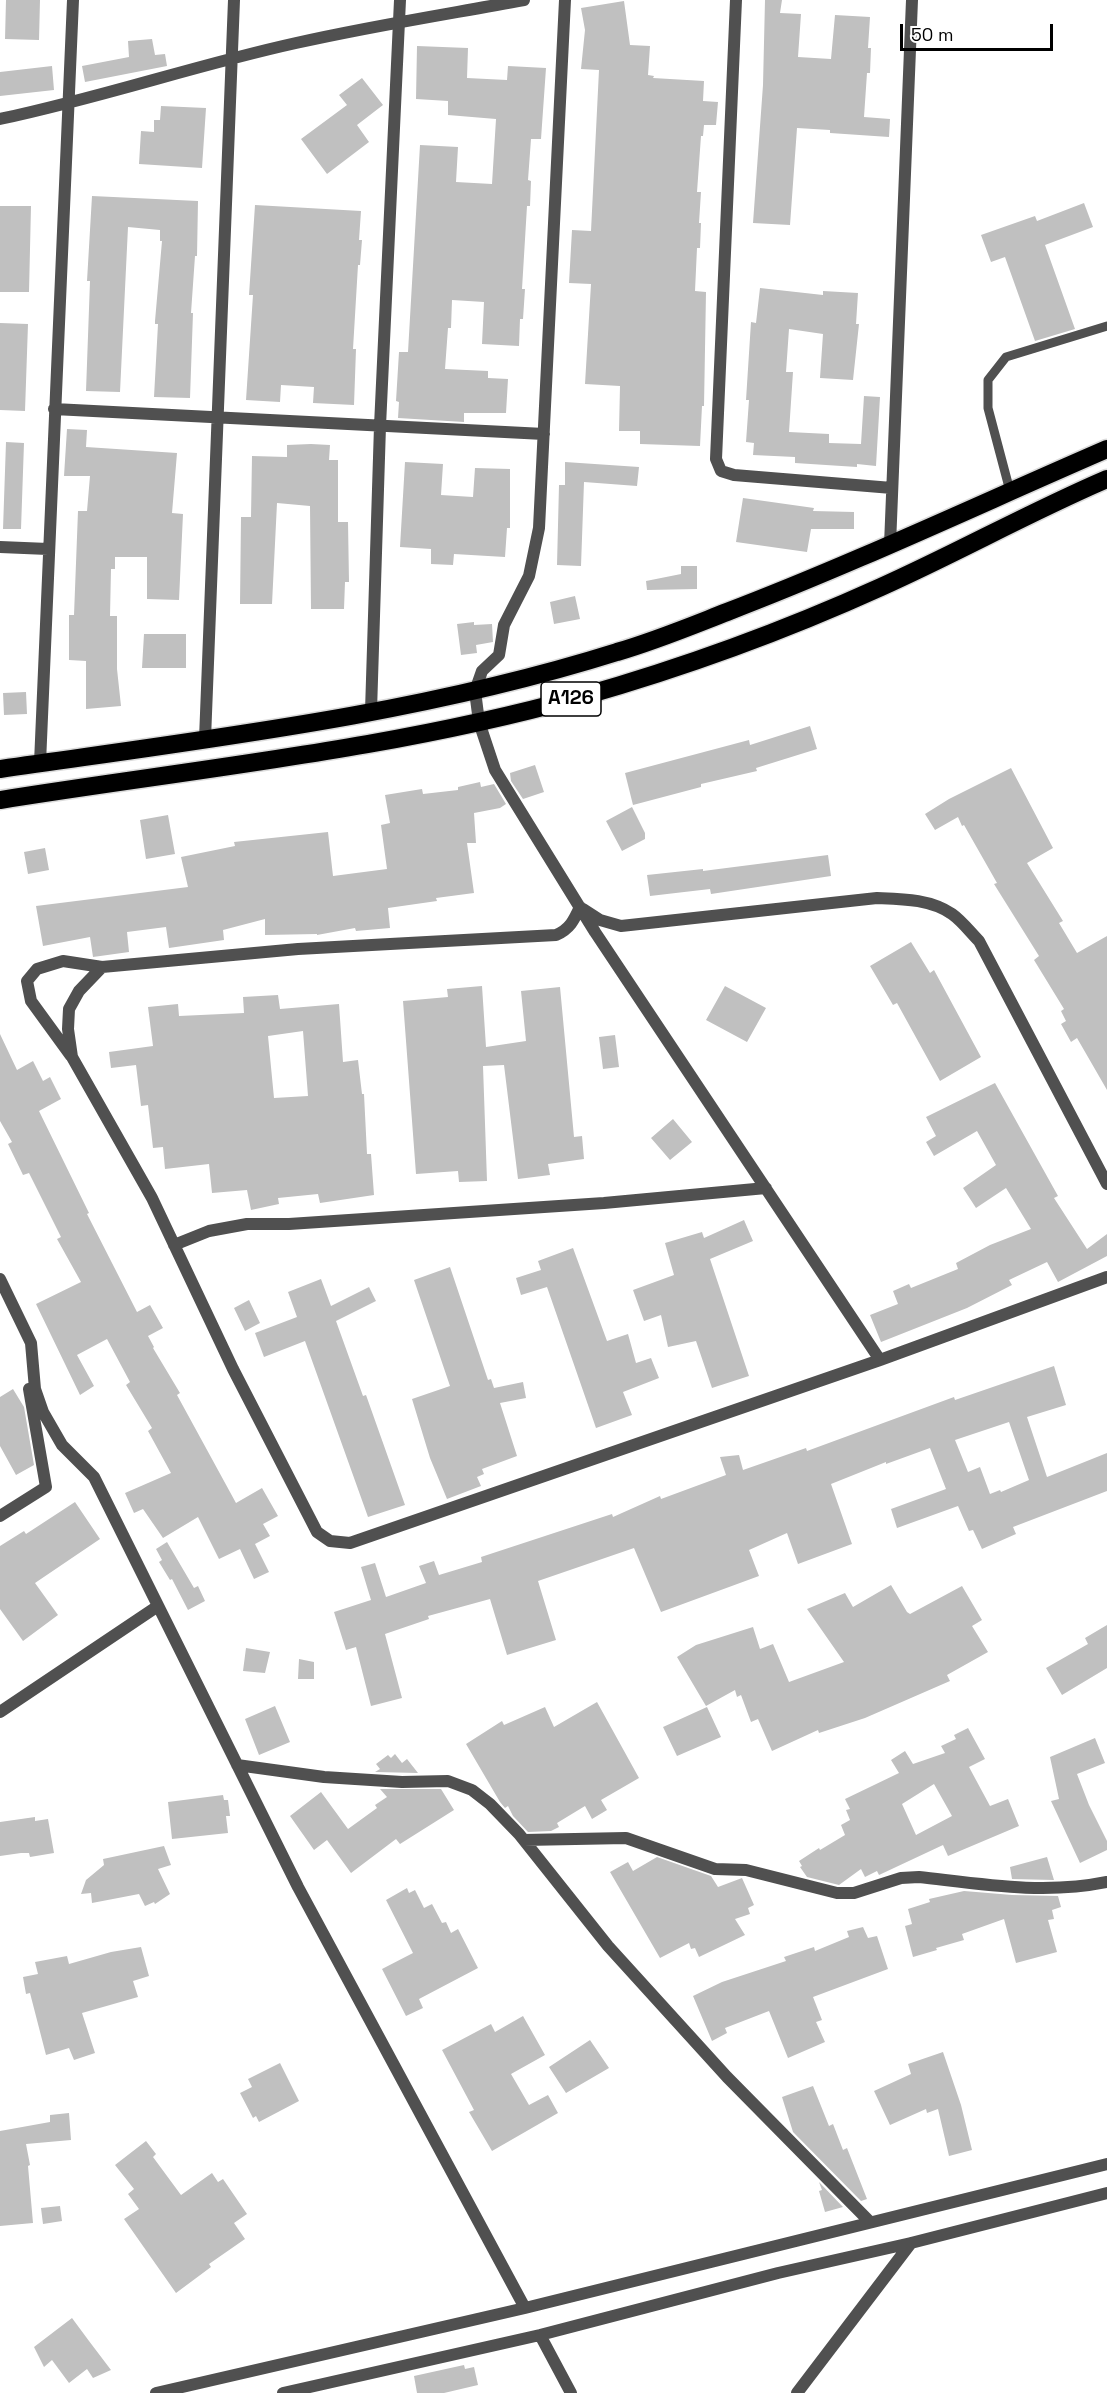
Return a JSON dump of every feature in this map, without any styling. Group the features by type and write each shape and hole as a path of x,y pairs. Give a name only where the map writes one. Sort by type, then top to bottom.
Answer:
{"highway":[{"name":"A126","path":"0,769 205,740 409,706 475,691 620,652 789,588 1107,449"},
{"name":"A126","path":"0,800 367,745 479,722 582,696 786,627 881,587 1107,478"}],"street":[{"path":"40,764 73,0"},
{"path":"205,740 234,0"},
{"path":"371,711 380,426 400,0"},
{"path":"0,118 70,104 297,42 524,0"},
{"path":"565,0 539,528 529,576 504,625 499,655 482,671 475,691 479,722 495,770 580,907 880,1360"},
{"path":"736,0 716,459 720,471 734,475 892,488"},
{"path":"890,545 912,0"},
{"path":"54,409 544,434"},
{"path":"0,548 48,549"},
{"path":"580,907 600,920 621,926 877,898 910,899 931,904 952,914 979,941 1107,1184"},
{"path":"580,907 573,924 556,935 298,949 102,967 63,962 37,969 27,981 31,1001 72,1057 152,1198 233,1369 317,1532 330,1541 350,1543 880,1360 1107,1277"},
{"path":"72,1057 68,1029 69,1010 79,991 102,967"},
{"path":"174,1245 209,1231 247,1224 289,1224 604,1203 766,1188"},
{"path":"0,1279 31,1343 35,1389 43,1413 62,1445 94,1477 297,1887 525,2308"},
{"path":"0,1516 46,1487 27,1378 31,1343"},
{"path":"0,1712 158,1606"},
{"path":"237,1765 324,1777 402,1782 448,1781 472,1790 490,1804 524,1840 624,1963 727,2077 870,2222"},
{"path":"524,1840 626,1838 715,1869 746,1870 837,1893 854,1893 901,1878 919,1877 1033,1889 1058,1889 1107,1882"},
{"path":"156,2393 525,2308 1107,2164"},
{"path":"283,2393 540,2335 778,2273 911,2243 1107,2193"},
{"path":"797,2393 911,2243"},
{"path":"540,2335 571,2393"}],"lane":[{"path":"1010,491 988,408 988,380 1006,357 1107,326"}],"building":[{"path":"6,0 40,0 39,40 5,39"},
{"path":"765,0 782,0 780,13 801,14 798,57 831,59 835,15 870,17 868,48 871,48 870,73 867,73 864,117 890,119 889,137 797,128 790,225 753,223 763,85"},
{"path":"624,1 630,45 650,46 648,75 654,76 653,78 704,81 703,101 718,102 716,125 704,125 703,136 701,136 697,192 701,192 699,223 701,223 695,291 706,292 704,406 702,406 700,446 640,444 640,431 619,431 620,386 585,384 591,284 569,283 572,230 591,231 599,70 581,69 585,30 581,8"},
{"path":"152,39 155,55 165,54 167,66 85,82 82,66 129,57 128,41"},
{"path":"417,46 468,48 467,78 507,80 508,66 546,68 541,139 531,139 528,180 531,181 530,206 527,206 522,289 525,289 523,319 520,319 519,346 482,344 484,302 452,300 451,328 448,328 445,369 488,371 488,378 508,379 506,413 464,413 464,422 398,418 399,402 396,401 399,352 408,352 420,145 458,147 456,182 492,184 496,119 448,115 448,101 416,99"},
{"path":"52,66 54,90 0,96 0,72"},
{"path":"362,78 383,105 357,125 369,142 327,174 301,139 347,105 339,95"},
{"path":"161,106 206,108 202,168 139,164 141,131 154,132 154,120 160,120"},
{"path":"92,196 198,201 197,256 195,256 191,313 193,313 190,398 154,397 158,324 155,324 155,321 162,241 160,241 160,230 128,227 120,392 86,391 90,281 87,281"},
{"path":"1084,203 1093,227 1045,245 1075,329 1035,341 1005,257 991,262 981,235 1035,216 1037,221"},
{"path":"255,205 361,211 359,240 362,240 360,265 358,265 353,349 356,349 354,405 313,403 314,387 281,385 280,402 246,400 253,295 249,295"},
{"path":"0,206 31,206 29,292 0,292"},
{"path":"760,288 823,295 823,291 858,293 856,324 859,324 853,380 820,378 823,334 789,329 786,372 793,372 789,432 829,434 829,443 861,444 864,396 880,397 876,466 795,463 795,457 753,455 754,443 746,442 749,400 746,400 751,322 756,323"},
{"path":"0,323 28,324 25,411 0,410"},
{"path":"67,429 87,430 86,447 177,453 172,513 183,514 179,600 147,599 147,557 115,557 115,569 111,569 110,616 117,616 117,669 121,706 86,709 86,661 69,660 69,615 74,615 78,511 87,511 90,476 64,476"},
{"path":"6,442 24,443 21,529 3,529"},
{"path":"287,445 330,445 329,460 338,460 338,522 348,522 349,582 345,582 344,609 311,609 310,506 277,503 272,604 240,604 241,517 251,517 252,456 287,457"},
{"path":"405,462 443,464 441,495 473,497 475,468 510,469 510,528 507,528 505,557 454,554 453,565 431,564 431,549 400,547"},
{"path":"565,462 639,467 637,486 584,482 581,566 557,565 559,485 565,485"},
{"path":"743,498 814,508 813,511 854,512 854,529 811,529 807,552 736,542"},
{"path":"681,566 697,566 697,589 647,590 646,581 681,574"},
{"path":"575,596 580,619 554,624 550,602"},
{"path":"474,622 474,625 492,624 493,642 476,645 477,653 461,655 457,624"},
{"path":"144,634 186,634 186,668 142,668"},
{"path":"26,692 27,714 4,715 3,693"},
{"path":"810,726 817,749 756,768 757,771 701,784 701,787 633,805 625,773 749,740 750,745"},
{"path":"535,765 544,792 523,799 511,781 510,773"},
{"path":"1011,768 1053,848 1027,863 1063,921 1059,923 1077,953 1107,936 1107,1090 1077,1038 1071,1042 1061,1024 1066,1021 1061,1011 1064,1009 1034,960 1039,956 994,884 997,883 964,825 962,826 958,817 935,830 925,814 949,799"},
{"path":"480,782 481,787 494,784 506,804 500,808 474,813 476,843 467,843 474,893 388,908 390,928 356,931 355,928 317,935 265,935 265,919 223,930 224,940 169,948 166,927 127,932 129,952 93,957 90,937 43,946 36,906 188,887 181,857 235,846 234,842 328,832 333,876 387,869 381,825 390,823 385,795 422,789 423,794 458,790 458,787"},
{"path":"632,807 645,833 645,839 622,851 606,821"},
{"path":"168,815 175,854 146,859 140,820"},
{"path":"45,848 49,870 28,874 24,852"},
{"path":"828,855 831,876 711,894 710,889 650,896 647,875 703,869 703,871"},
{"path":"911,942 930,973 934,970 981,1057 940,1081 897,1003 893,1005 870,966"},
{"path":"482,986 486,1047 526,1041 521,991 560,987 574,1137 582,1136 584,1159 548,1164 550,1175 518,1179 504,1065 483,1066 487,1181 459,1182 458,1171 416,1174 403,1001 448,997 447,989"},
{"path":"725,986 766,1008 747,1042 706,1020"},
{"path":"278,995 280,1009 339,1004 343,1062 358,1060 362,1094 364,1094 367,1154 371,1154 374,1195 320,1203 318,1194 278,1198 279,1204 251,1210 247,1190 212,1193 209,1164 165,1169 163,1147 153,1148 148,1105 141,1106 136,1065 111,1068 109,1052 153,1046 148,1007 178,1004 179,1016 244,1013 243,997","holes":["303,1031 308,1096 274,1098 268,1036"]},
{"path":"0,1034 17,1070 33,1061 43,1081 50,1077 61,1099 39,1111 89,1213 87,1214 137,1312 150,1305 163,1328 148,1336 153,1348 180,1393 177,1395 236,1503 262,1488 278,1516 263,1524 270,1536 255,1544 269,1572 254,1579 240,1549 219,1559 198,1517 163,1538 143,1509 134,1513 125,1493 171,1473 148,1431 152,1428 126,1385 130,1382 107,1339 77,1355 94,1386 80,1395 36,1304 81,1282 57,1239 61,1237 29,1173 23,1175 8,1144 12,1142 0,1121"},
{"path":"615,1035 619,1067 603,1069 599,1037"},
{"path":"995,1083 1058,1196 1054,1198 1087,1249 1107,1234 1107,1256 1058,1282 1047,1262 1009,1280 1012,1285 967,1308 881,1342 870,1315 898,1304 893,1291 909,1284 911,1288 958,1269 956,1263 990,1245 1031,1229 1006,1188 976,1208 963,1188 996,1165 977,1131 934,1156 926,1142 936,1136 926,1117"},
{"path":"673,1119 692,1142 670,1160 651,1138"},
{"path":"744,1220 753,1241 710,1259 749,1376 712,1388 696,1341 668,1347 661,1315 644,1321 633,1290 674,1275 665,1243 702,1232 704,1238"},
{"path":"573,1248 607,1341 628,1334 636,1363 651,1358 659,1378 623,1392 632,1415 596,1428 547,1287 521,1295 516,1278 541,1270 538,1261"},
{"path":"450,1267 488,1380 491,1379 494,1388 523,1382 526,1398 500,1403 517,1456 482,1469 484,1474 477,1477 481,1486 447,1499 430,1458 412,1399 450,1386 414,1280"},
{"path":"321,1279 331,1306 369,1287 376,1301 336,1321 363,1396 366,1395 405,1505 368,1517 305,1341 264,1357 255,1333 297,1317 288,1292"},
{"path":"249,1300 260,1323 245,1331 234,1308"},
{"path":"1054,1366 1066,1405 1027,1417 1047,1477 1107,1453 1107,1491 1013,1527 1016,1534 982,1549 973,1530 969,1531 958,1506 897,1528 891,1509 946,1489 930,1448 886,1464 886,1462 831,1484 852,1544 798,1564 787,1533 749,1550 759,1576 661,1612 634,1548 538,1581 556,1640 507,1655 490,1599 428,1616 429,1619 385,1634 402,1698 371,1706 356,1647 346,1650 334,1612 371,1600 361,1567 375,1563 386,1597 426,1583 419,1566 434,1561 439,1575 482,1562 481,1557 612,1514 613,1517 660,1496 661,1499 726,1475 720,1457 739,1455 743,1470 806,1448 807,1451 954,1397 955,1400","holes":["1009,1422 1029,1480 1001,1492 1000,1490 990,1494 980,1467 968,1472 955,1440"]},
{"path":"13,1389 24,1407 34,1465 16,1475 0,1446 0,1397"},
{"path":"75,1502 100,1539 35,1583 58,1615 23,1641 0,1609 0,1546 24,1531 26,1534"},
{"path":"167,1542 194,1588 198,1586 205,1601 188,1610 172,1579 170,1580 159,1562 162,1560 156,1549"},
{"path":"891,1585 910,1614 962,1586 982,1620 972,1626 988,1652 947,1675 950,1681 865,1718 819,1733 818,1730 772,1751 758,1719 751,1722 741,1695 737,1697 735,1690 706,1706 677,1657 696,1645 753,1627 760,1649 773,1644 789,1682 844,1662 807,1609 845,1593 853,1607"},
{"path":"1107,1625 1107,1668 1062,1695 1046,1668 1088,1644 1085,1638"},
{"path":"246,1648 270,1652 265,1673 243,1671"},
{"path":"299,1659 314,1662 314,1679 298,1679"},
{"path":"597,1702 639,1778 601,1800 607,1810 592,1819 585,1806 557,1823 559,1827 551,1831 528,1832 513,1816 508,1806 505,1808 500,1802 466,1744 502,1721 504,1725 545,1707 554,1727"},
{"path":"275,1706 290,1742 259,1755 245,1719"},
{"path":"707,1707 721,1737 677,1756 663,1727"},
{"path":"968,1728 985,1759 969,1767 990,1806 1008,1799 1019,1826 948,1856 943,1845 879,1875 877,1871 865,1877 861,1869 839,1885 807,1877 799,1861 845,1835 841,1825 850,1820 846,1810 850,1809 845,1799 899,1773 891,1760 905,1751 913,1764 945,1753 941,1746 956,1739 954,1735","holes":["934,1784 952,1816 916,1835 902,1804"]},
{"path":"1095,1738 1105,1763 1077,1774 1107,1841 1107,1850 1080,1863 1051,1801 1059,1799 1050,1757"},
{"path":"395,1754 402,1763 407,1759 418,1773 375,1772 380,1769 376,1764 388,1755 391,1758"},
{"path":"380,1789 441,1789 454,1810 400,1844 396,1839 351,1873 327,1840 314,1850 290,1816 321,1792 348,1829 377,1808 375,1805 387,1797"},
{"path":"223,1795 224,1800 228,1800 230,1816 226,1816 228,1833 172,1839 168,1802"},
{"path":"35,1817 35,1821 48,1819 54,1853 30,1857 29,1853 0,1856 0,1822"},
{"path":"164,1846 171,1865 158,1869 170,1894 155,1904 154,1902 145,1906 139,1894 92,1903 91,1893 81,1894 86,1880 104,1865 103,1859"},
{"path":"657,1857 711,1876 718,1887 742,1878 754,1905 748,1908 750,1914 735,1919 745,1935 699,1957 695,1948 691,1949 689,1943 660,1958 610,1872 628,1862 633,1871"},
{"path":"1047,1857 1054,1880 1012,1879 1010,1867"},
{"path":"407,1888 409,1893 415,1890 424,1908 432,1904 442,1923 446,1922 451,1933 458,1929 478,1968 419,1999 423,2008 406,2016 382,1969 413,1953 386,1900"},
{"path":"964,1891 1058,1896 1061,1907 1052,1910 1054,1919 1048,1920 1057,1952 1016,1963 1004,1919 962,1934 964,1940 913,1957 905,1926 912,1924 908,1909 930,1902 929,1899"},
{"path":"863,1927 868,1938 877,1936 888,1969 813,1997 822,2020 816,2022 825,2042 788,2058 769,2011 725,2028 727,2033 712,2041 693,1996 722,1982 786,1961 784,1957 814,1947 815,1951 849,1937 847,1931"},
{"path":"141,1947 149,1976 133,1981 138,1997 82,2013 95,2053 74,2060 69,2048 46,2055 30,1993 26,1994 23,1977 38,1974 35,1962 67,1956 69,1964 111,1952"},
{"path":"523,2016 545,2055 511,2074 529,2105 548,2095 558,2113 492,2151 469,2112 474,2110 442,2050 491,2024 495,2032"},
{"path":"590,2040 609,2068 566,2093 549,2067"},
{"path":"943,2052 961,2105 972,2150 949,2156 938,2109 927,2113 926,2109 890,2125 874,2091 911,2074 908,2064"},
{"path":"280,2063 299,2101 259,2122 256,2116 253,2118 240,2093 252,2087 248,2079"},
{"path":"813,2086 829,2126 833,2124 843,2150 847,2148 867,2199 861,2201 793,2132 782,2097"},
{"path":"69,2113 71,2140 26,2144 30,2165 28,2166 33,2223 0,2226 0,2131 50,2122 50,2115"},
{"path":"146,2141 156,2154 153,2157 181,2195 212,2173 218,2182 223,2179 247,2214 234,2223 245,2239 209,2264 211,2267 176,2293 124,2219 139,2209 128,2194 134,2189 115,2165"},
{"path":"819,2182 843,2207 825,2212"},
{"path":"60,2206 62,2221 43,2224 41,2208"},
{"path":"72,2318 111,2370 93,2378 87,2369 69,2383 52,2360 44,2367 34,2347"},
{"path":"464,2365 465,2369 474,2367 478,2385 444,2393 417,2393 414,2376"}]}
